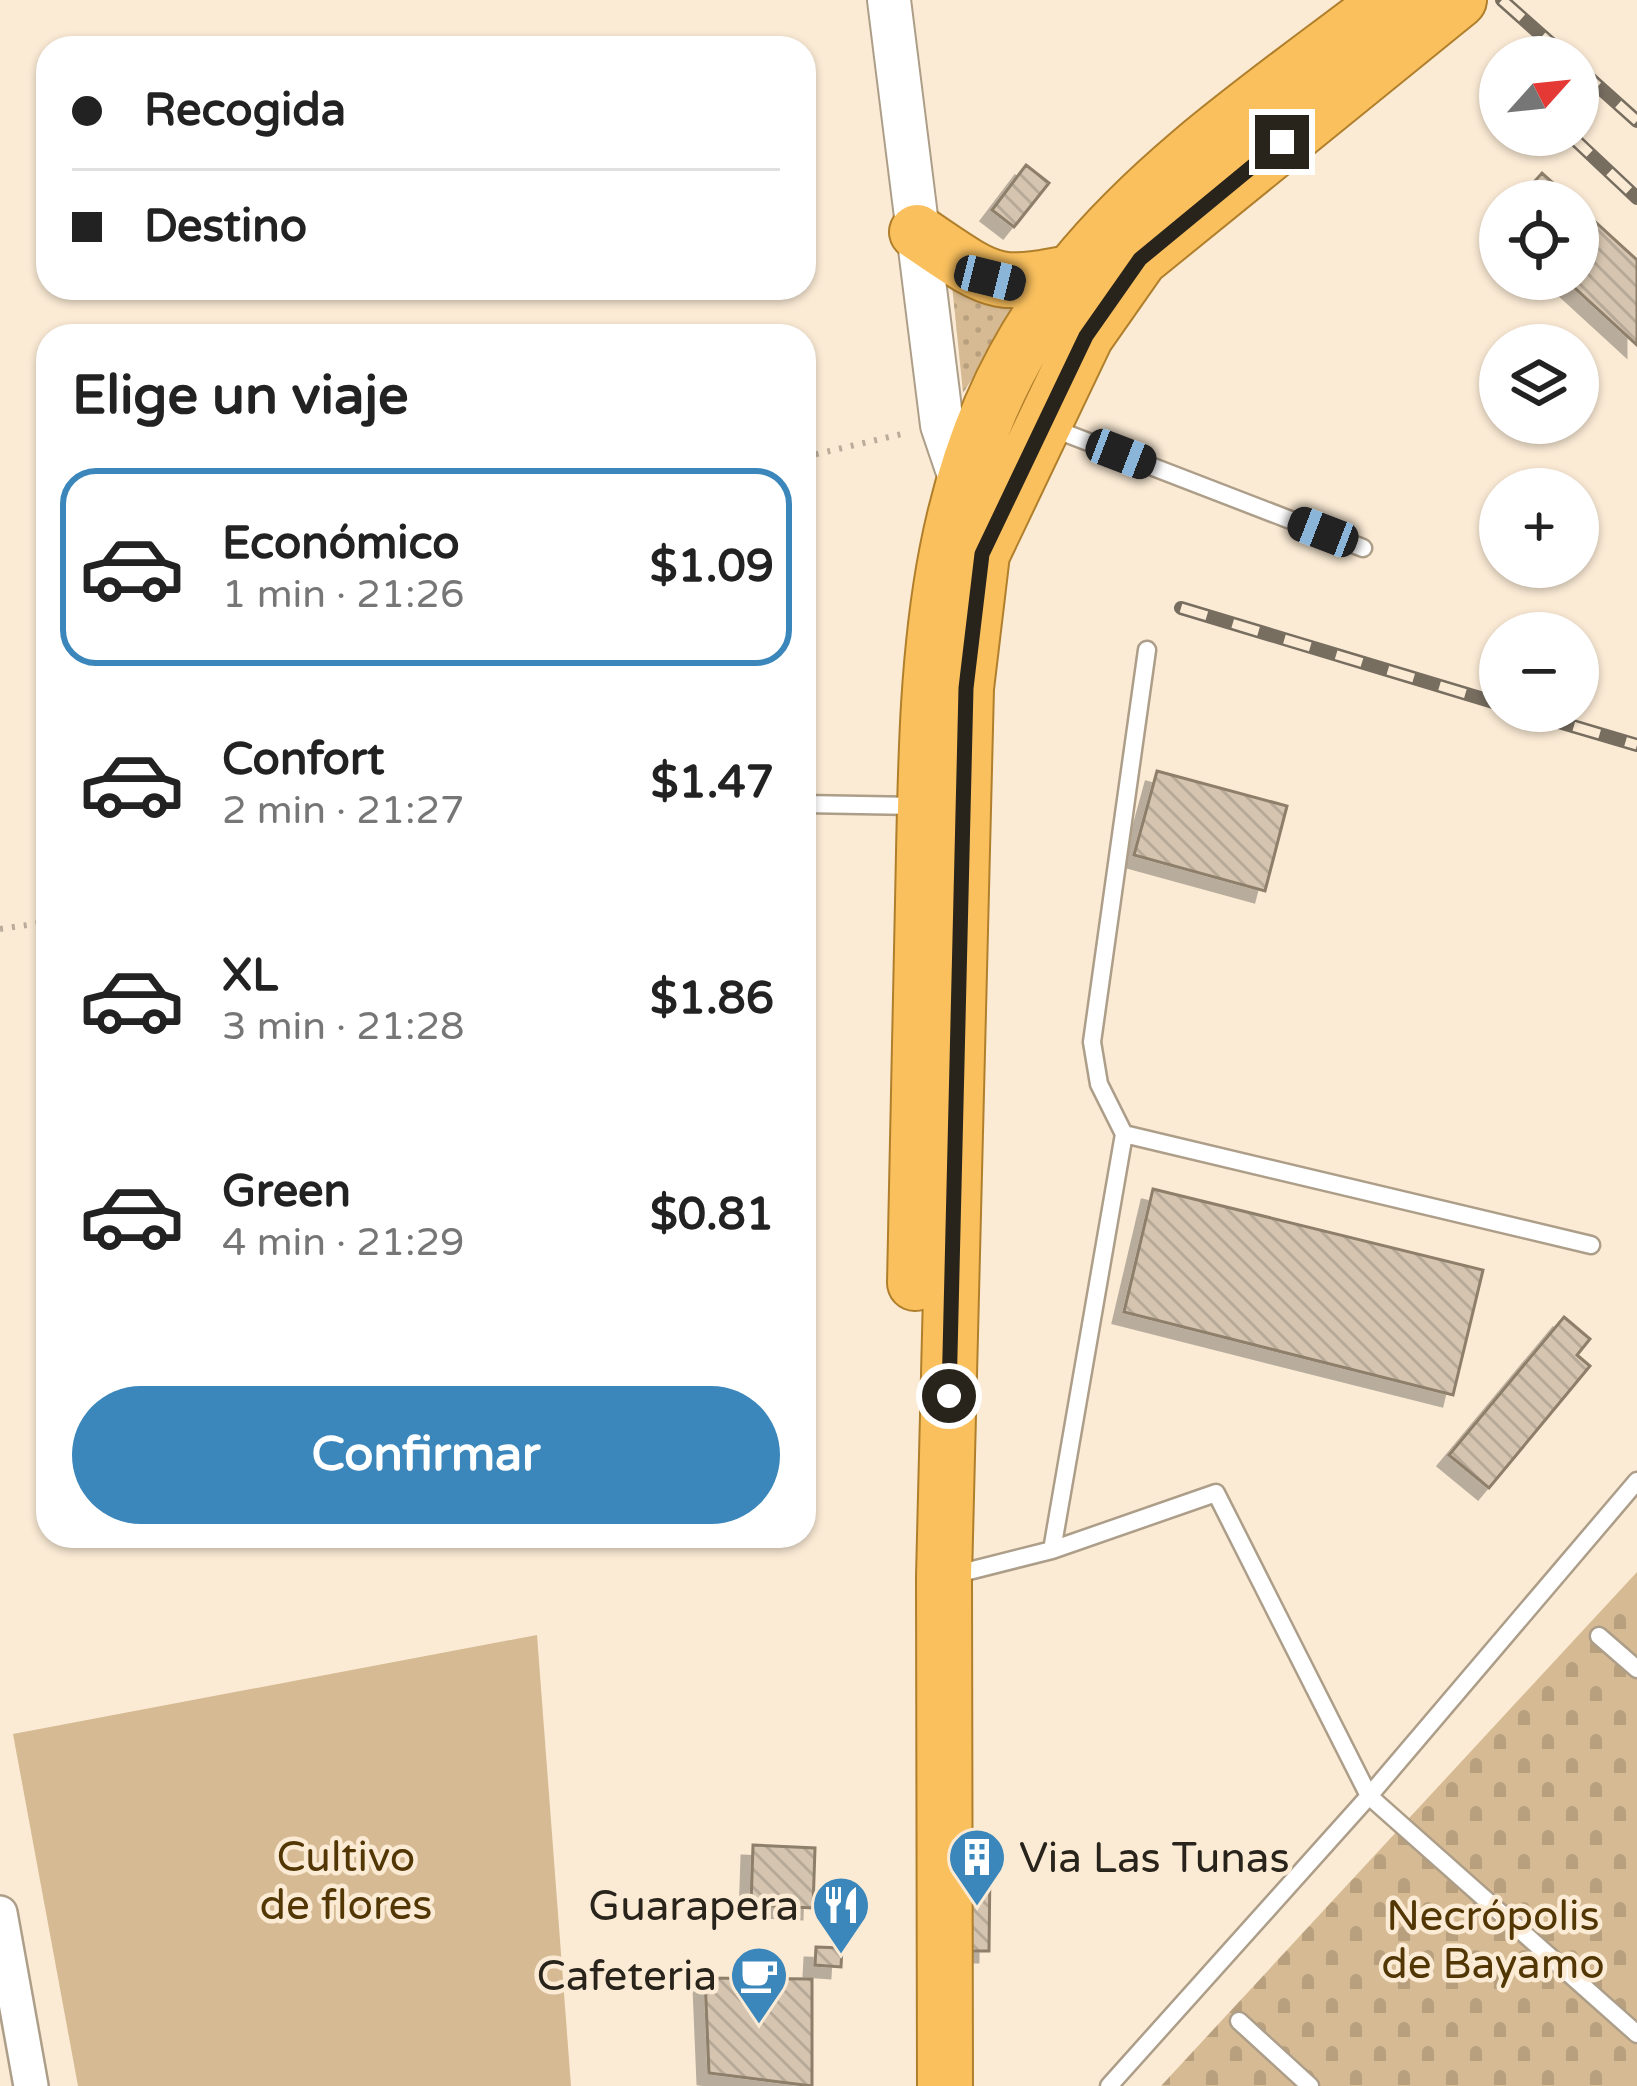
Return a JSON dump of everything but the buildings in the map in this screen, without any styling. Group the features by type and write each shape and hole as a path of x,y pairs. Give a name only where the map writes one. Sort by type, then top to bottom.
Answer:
{"highway":[{"path":"911,2086 914,1302 945,807 966,688 1009,366 1072,273 1167,173 1389,0"},
{"path":"945,2086 945,807 925,718 935,600 962,484 999,419 1086,336 1140,259 1459,0"},
{"path":"917,232 990,278 1018,285 1140,259"},
{"path":"962,484 982,554"}],"street":[{"path":"889,0 917,232 999,419"},
{"path":"0,1913 31,2086"}],"lane":[{"path":"999,419 1363,548"},
{"path":"1052,1550 1124,1134 1099,1084 1092,1042 1147,650"},
{"path":"816,804 945,807"},
{"path":"1124,1134 1591,1245"},
{"path":"1109,2086 1370,1796 1637,1481"},
{"path":"944,1577 1052,1550 1216,1493 1370,1796 1637,2033"},
{"path":"1599,1636 1637,1669"},
{"path":"1239,2021 1310,2086"}],"path":[{"path":"816,455 999,419"},
{"path":"0,929 36,924"}],"green space":[{"path":"952,285 1022,302 963,393"},
{"name":"Necrópolis de Bayamo","path":"1637,1572 1637,2086 1161,2086"},
{"name":"Cultivo de flores","path":"537,1635 571,2086 78,2086 13,1734"}],"railway":[{"path":"1502,0 1542,36"},
{"path":"1599,87 1637,121"},
{"path":"1592,156 1637,198"},
{"path":"1181,608 1479,698"},
{"path":"1593,732 1637,745"}],"place":[{"name":"Via Las Tunas","path":"977,1908"},
{"name":"Guarapera","path":"841,1956"},
{"name":"Cafeteria","path":"759,2026"}],"route":[{"path":"949,1396 966,688 982,554 1040,423 1086,336 1140,259 1282,142"}]}
